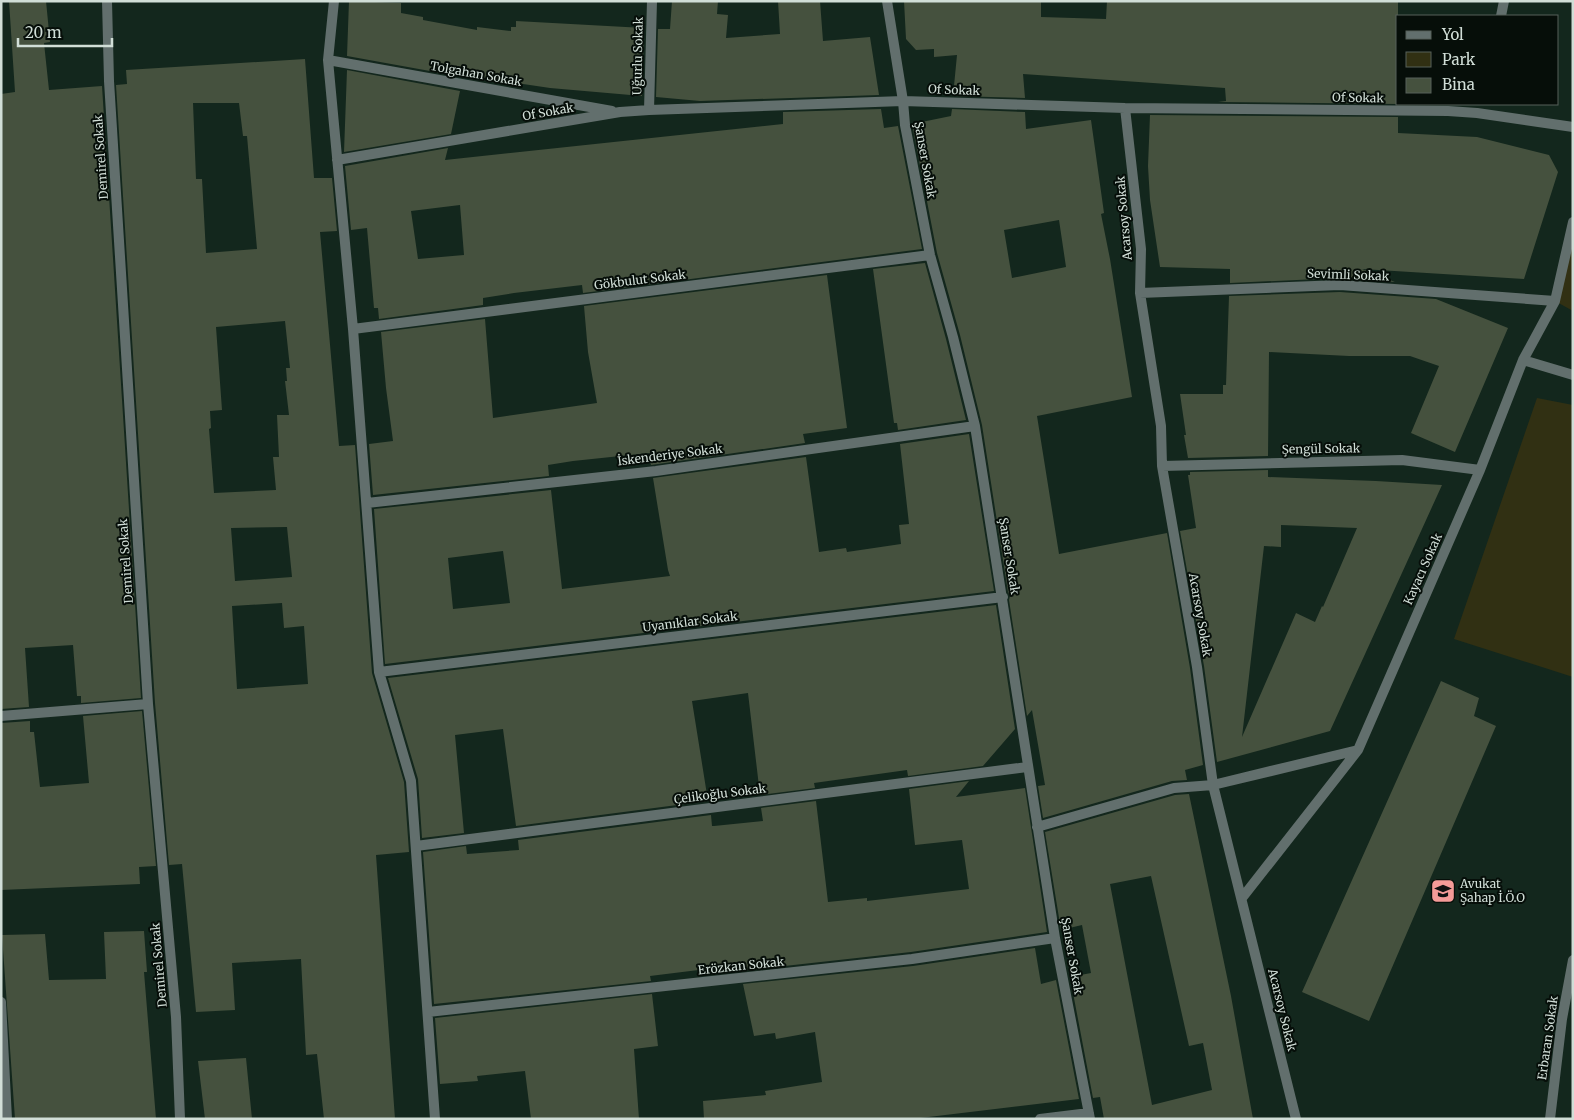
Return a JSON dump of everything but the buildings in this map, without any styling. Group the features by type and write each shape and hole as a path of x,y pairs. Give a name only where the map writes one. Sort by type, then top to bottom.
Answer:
{"street":[{"name":"Demirel Sokak","path":"107,1 109,81 148,704 176,1017 180,1119"},
{"path":"334,1 328,60 353,329 379,672 411,781 435,1119"},
{"name":"Uğurlu Sokak","path":"650,110 652,1"},
{"name":"Şanser Sokak","path":"887,1 905,125 930,255 976,426 1055,938 1090,1116"},
{"path":"1501,15 1504,1"},
{"name":"Tolgahan Sokak","path":"328,60 620,112"},
{"name":"Of Sokak","path":"337,160 620,112 903,101 1125,108 1419,111 1478,108 1573,128"},
{"name":"Acarsoy Sokak","path":"1125,108 1141,249 1140,293 1161,426 1162,466 1196,667 1213,785 1296,1119"},
{"name":"Kayacı Sokak","path":"1242,898 1358,750 1480,470 1523,360 1556,301 1573,222"},
{"name":"Gökbulut Sokak","path":"353,329 930,255"},
{"name":"Sevimli Sokak","path":"1140,293 1340,285 1556,301"},
{"path":"1523,360 1573,375"},
{"name":"İskenderiye Sokak","path":"366,503 656,470 976,426"},
{"name":"Şengül Sokak","path":"1162,466 1402,460 1480,470"},
{"name":"Uyanıklar Sokak","path":"379,672 1003,597"},
{"path":"1,716 148,704"},
{"path":"1037,827 1174,788 1213,785 1358,750"},
{"name":"Çelikoğlu Sokak","path":"416,846 1027,766"},
{"name":"Erözkan Sokak","path":"428,1012 912,959 1055,938"},
{"name":"Erbaran Sokak","path":"1550,1119 1562,1019 1573,960"},
{"path":"1,1002 7,1119"},
{"path":"1040,1119 1090,1116"}],"green space":[{"path":"1573,239 1573,311 1555,301"},
{"path":"1537,398 1573,405 1573,677 1454,639"}],"place":[{"name":"Avukat Şahap İ.Ö.O","path":"1443,891"}]}
